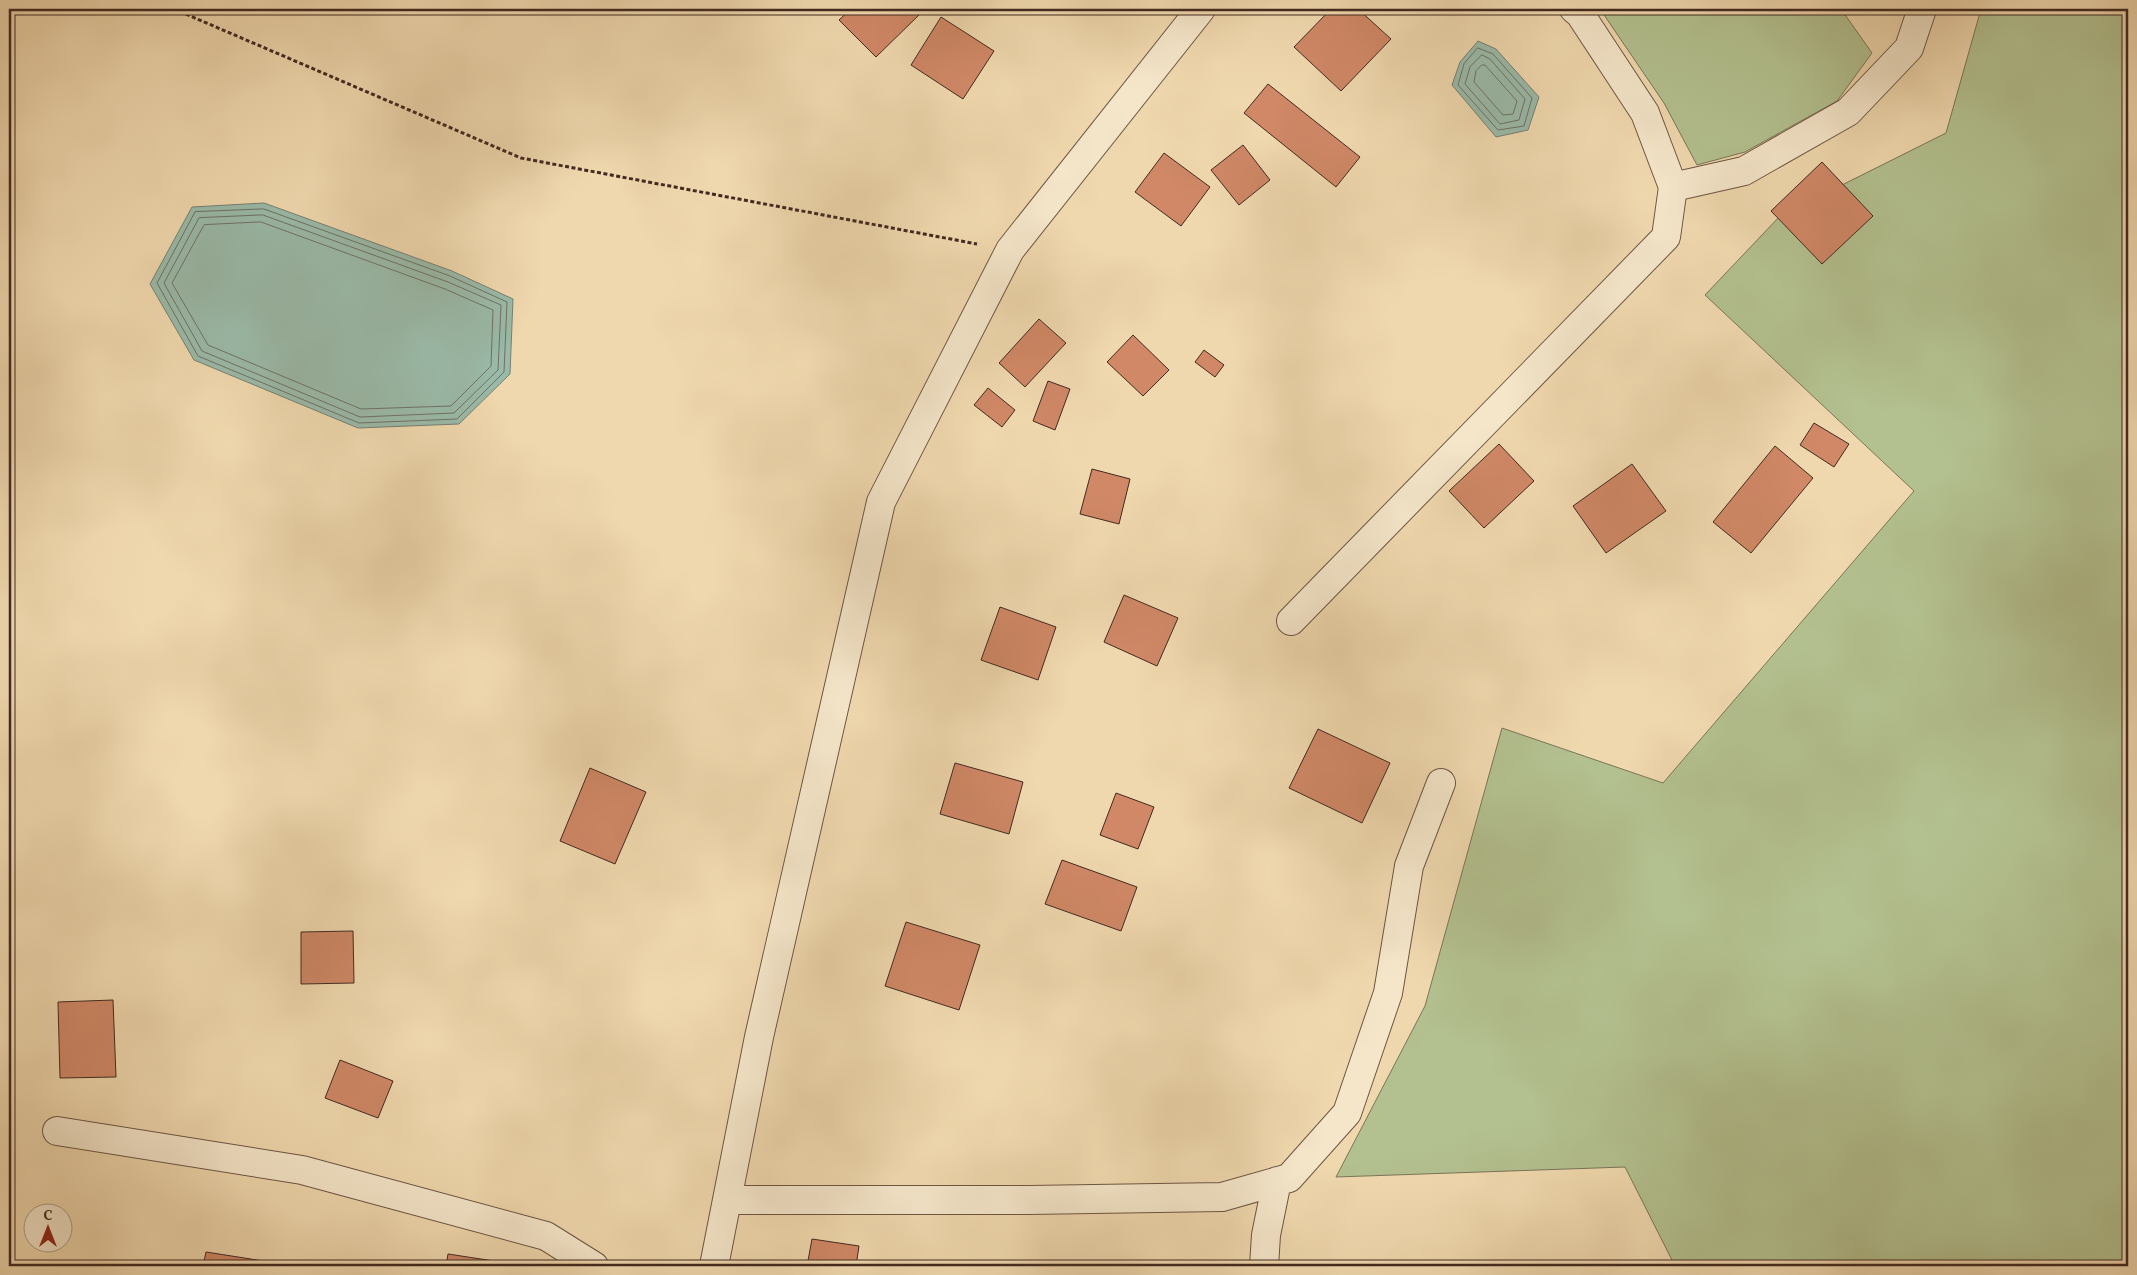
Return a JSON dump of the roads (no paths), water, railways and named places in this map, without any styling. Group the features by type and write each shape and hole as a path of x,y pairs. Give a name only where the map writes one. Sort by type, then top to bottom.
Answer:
{"street":[{"path":"714,1266 759,1037 880,502 1010,250 1201,9"},
{"path":"1291,621 1666,236 1673,187 1645,113 1580,14 1574,9"},
{"path":"1673,187 1744,171 1848,112 1909,48 1922,9"},
{"path":"727,1200 1028,1200 1222,1197 1289,1178 1347,1113 1388,994 1409,866 1441,783"},
{"path":"57,1131 302,1170 546,1236 594,1266"},
{"path":"1264,1266 1266,1235 1277,1181"}],"water":[{"path":"1478,41 1496,49 1539,97 1528,130 1496,137 1452,85 1460,62"},
{"path":"264,203 452,271 513,299 510,374 459,424 358,428 194,360 150,284 192,207"}]}
